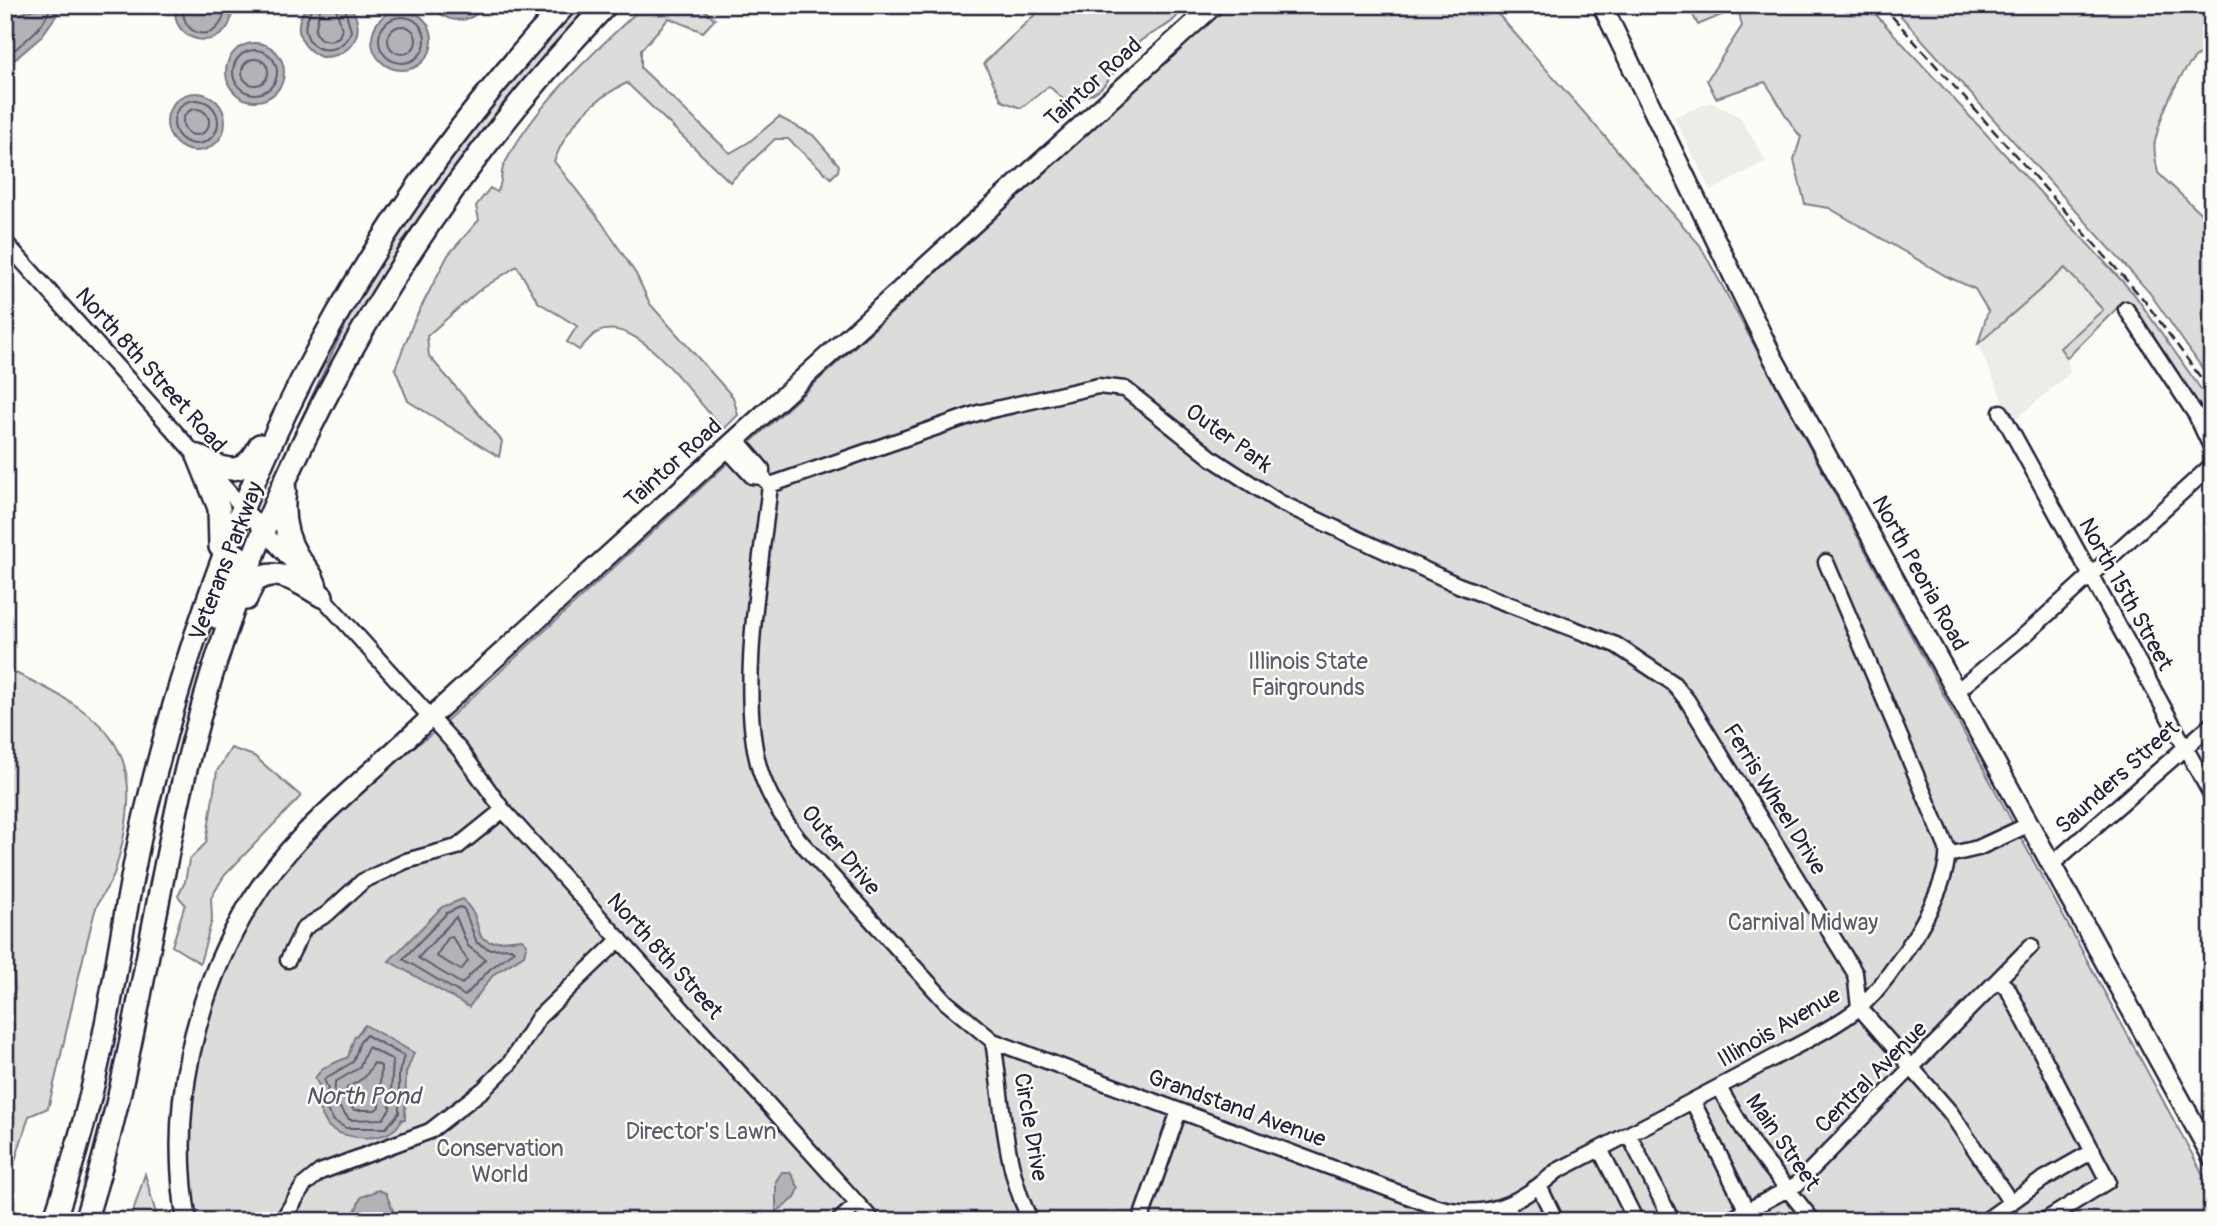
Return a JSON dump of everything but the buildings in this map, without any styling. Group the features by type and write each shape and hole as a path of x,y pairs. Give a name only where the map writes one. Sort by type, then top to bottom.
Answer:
{"highway":[{"name":"Veterans Parkway","path":"54,1221 98,1066 145,813 169,717 212,582 242,505 322,340 425,176 502,76 565,5"},
{"name":"Veterans Parkway","path":"85,1221 125,1083 202,708 264,531 287,477 352,349 430,223 487,144 606,5"},
{"path":"198,456 227,470 240,468 251,462 300,366 322,340 328,345 263,499 264,531"},
{"path":"198,456 212,485 220,514 222,538 212,582"},
{"path":"287,477 284,511 287,530 297,556 314,576 320,594"},
{"path":"194,739 192,720 242,539 245,521 242,505"},
{"path":"202,708 217,685 254,582 270,575 282,575 320,594"}],"main road":[{"name":"Taintor Road","path":"187,1221 180,1158 182,1104 191,1044 207,991 233,931 285,854 314,823 1214,5"},
{"name":"North Peoria Road","path":"1602,5 1749,313 2212,1157"}],"street":[{"name":"North 8th Street Road","path":"5,242 431,717"},
{"path":"2126,309 2196,415 2212,449"},
{"name":"Outer Park","path":"766,481 978,413 1098,386 1125,389 1213,459 1291,508 1458,585 1609,642 1648,666"},
{"name":"North 15th Street","path":"2001,412 2212,796"},
{"path":"731,444 752,476 766,481"},
{"path":"1957,691 2027,633 2212,465"},
{"name":"Outer Drive","path":"766,481 751,691 755,745 769,792 785,821 816,860 946,1002 993,1041"},
{"path":"1826,562 1948,855 1978,848 2029,824"},
{"name":"Ferris Wheel Drive","path":"1648,666 1672,683 1688,700 1855,973 1859,1007"},
{"name":"North 8th Street","path":"431,717 460,750 503,810 873,1221"},
{"name":"Saunders Street","path":"2052,864 2212,724"},
{"path":"288,960 304,928 327,914 363,881 406,861 457,847 503,810"},
{"name":"Illinois Avenue","path":"1467,1214 1484,1213 1506,1205 1539,1186 1557,1171 1719,1088 1859,1007 1919,928 1944,881 1948,855"},
{"path":"282,1221 304,1185 320,1172 430,1130 484,1089 510,1063 539,1017 620,940"},
{"name":"Central Avenue","path":"1728,1221 1797,1184 2031,946"},
{"path":"1998,980 2008,989 2108,1181 2043,1221"},
{"path":"1859,1007 1964,1129 2005,1212"},
{"name":"Grandstand Avenue","path":"993,1041 1434,1206 1467,1214"},
{"name":"Circle Drive","path":"993,1041 1007,1137 1020,1195 1031,1221"},
{"name":"Main Street","path":"1719,1088 1754,1147 1813,1221"},
{"path":"1693,1102 1747,1211"},
{"path":"1140,1221 1179,1111"},
{"path":"1629,1135 1672,1221"},
{"path":"1600,1149 1636,1221"},
{"path":"1985,1221 2005,1212 2093,1151"},
{"path":"1539,1186 1556,1221"},
{"path":"839,1221 857,1204"},
{"path":"1506,1205 1514,1221"}],"shaded area":[{"path":"1710,102 1740,117 1766,161 1711,191 1674,117"},
{"path":"2065,268 2103,310 2060,348 2067,358 2070,373 2012,422 1978,344"}],"green space":[{"path":"576,5 596,5 556,48 292,446 289,445 367,279 410,212 526,61"},
{"path":"644,5 698,5 715,19 703,32 669,18 641,50 641,68 730,153 749,142 779,117 813,135 839,165 838,171 831,178 788,139 775,139 730,182 627,83 592,105 566,136 554,161 602,223 636,274 650,304 733,397 738,415 724,429 667,364 632,336 615,330 598,332 579,350 567,342 577,326 538,302 517,266 477,292 427,336 429,356 502,441 499,457 408,401 395,369 414,321 448,255 479,220 476,206 490,188 497,192 503,166 518,140 550,98"},
{"path":"1045,5 1184,5 1168,25 1134,46 1100,89 1065,101 1049,86 1021,108 1002,101 984,63"},
{"name":"Illinois State Fairgrounds","path":"1228,5 1490,5 1700,245 2212,1191 2212,1221 194,1221 188,1129 192,1084 201,1039 214,995 232,953 254,913 301,846 369,782 432,734"},
{"path":"1688,5 1867,5 2134,294 2212,405 2212,435 2124,301 2067,358 2060,348 2103,310 2065,268 1978,344 1988,311 1975,289 1946,276 1829,208 1805,204 1794,160 1801,137 1765,82 1716,98 1707,80 1742,26 1738,8 1698,25"},
{"path":"1891,5 2212,5 2212,44 2192,62 2175,86 2163,114 2154,148 2158,173 2212,224 2212,382 2149,292"},
{"path":"9,670 76,706 99,724 116,745 125,769 128,798 124,833 114,874 95,911 48,1108 29,1116 5,1193 5,1009 15,990 5,870 5,688"},
{"path":"231,748 254,756 301,796 224,876 211,898 212,920 200,963 172,946 185,904 178,896 185,882 189,860 206,843 217,771"},
{"path":"145,1174 158,1221 130,1221"}],"water":[{"path":"46,5 54,6 58,13 41,37 5,68 5,19"},
{"path":"176,5 232,5 230,21 224,32 214,38 202,40 191,37 182,30 176,20"},
{"path":"308,5 349,5 355,14 357,33 349,48 332,56 321,57 307,47 299,28"},
{"path":"433,5 485,5 473,16 459,20 438,12"},
{"path":"402,10 419,15 427,23 432,40 427,57 419,65 402,70 385,65 377,57 372,40 377,23 385,15"},
{"path":"255,43 271,48 279,56 284,72 279,88 271,96 255,101 239,96 231,88 226,72 231,56 239,48"},
{"path":"196,93 212,98 220,106 225,122 220,138 212,146 196,151 180,146 172,138 167,122 172,106 180,98"},
{"path":"463,899 474,914 481,937 490,942 522,939 527,944 524,955 494,974 469,1007 389,961 442,907"},
{"name":"North Pond","path":"365,1025 414,1053 406,1073 405,1120 402,1119 388,1133 367,1138 346,1135 329,1127 315,1099 321,1089 315,1078 323,1068 348,1057 354,1038"},
{"path":"782,1172 790,1172 799,1188 795,1198 776,1212 776,1181"},
{"path":"378,1190 386,1193 397,1221 351,1221 361,1197"}],"railway":[{"path":"1882,5 2144,300 2212,393"}],"park label":[{"name":"Carnival Midway","path":"1803,922"},
{"name":"Director's Lawn","path":"701,1131"},
{"name":"Conservation World","path":"500,1161"}]}
